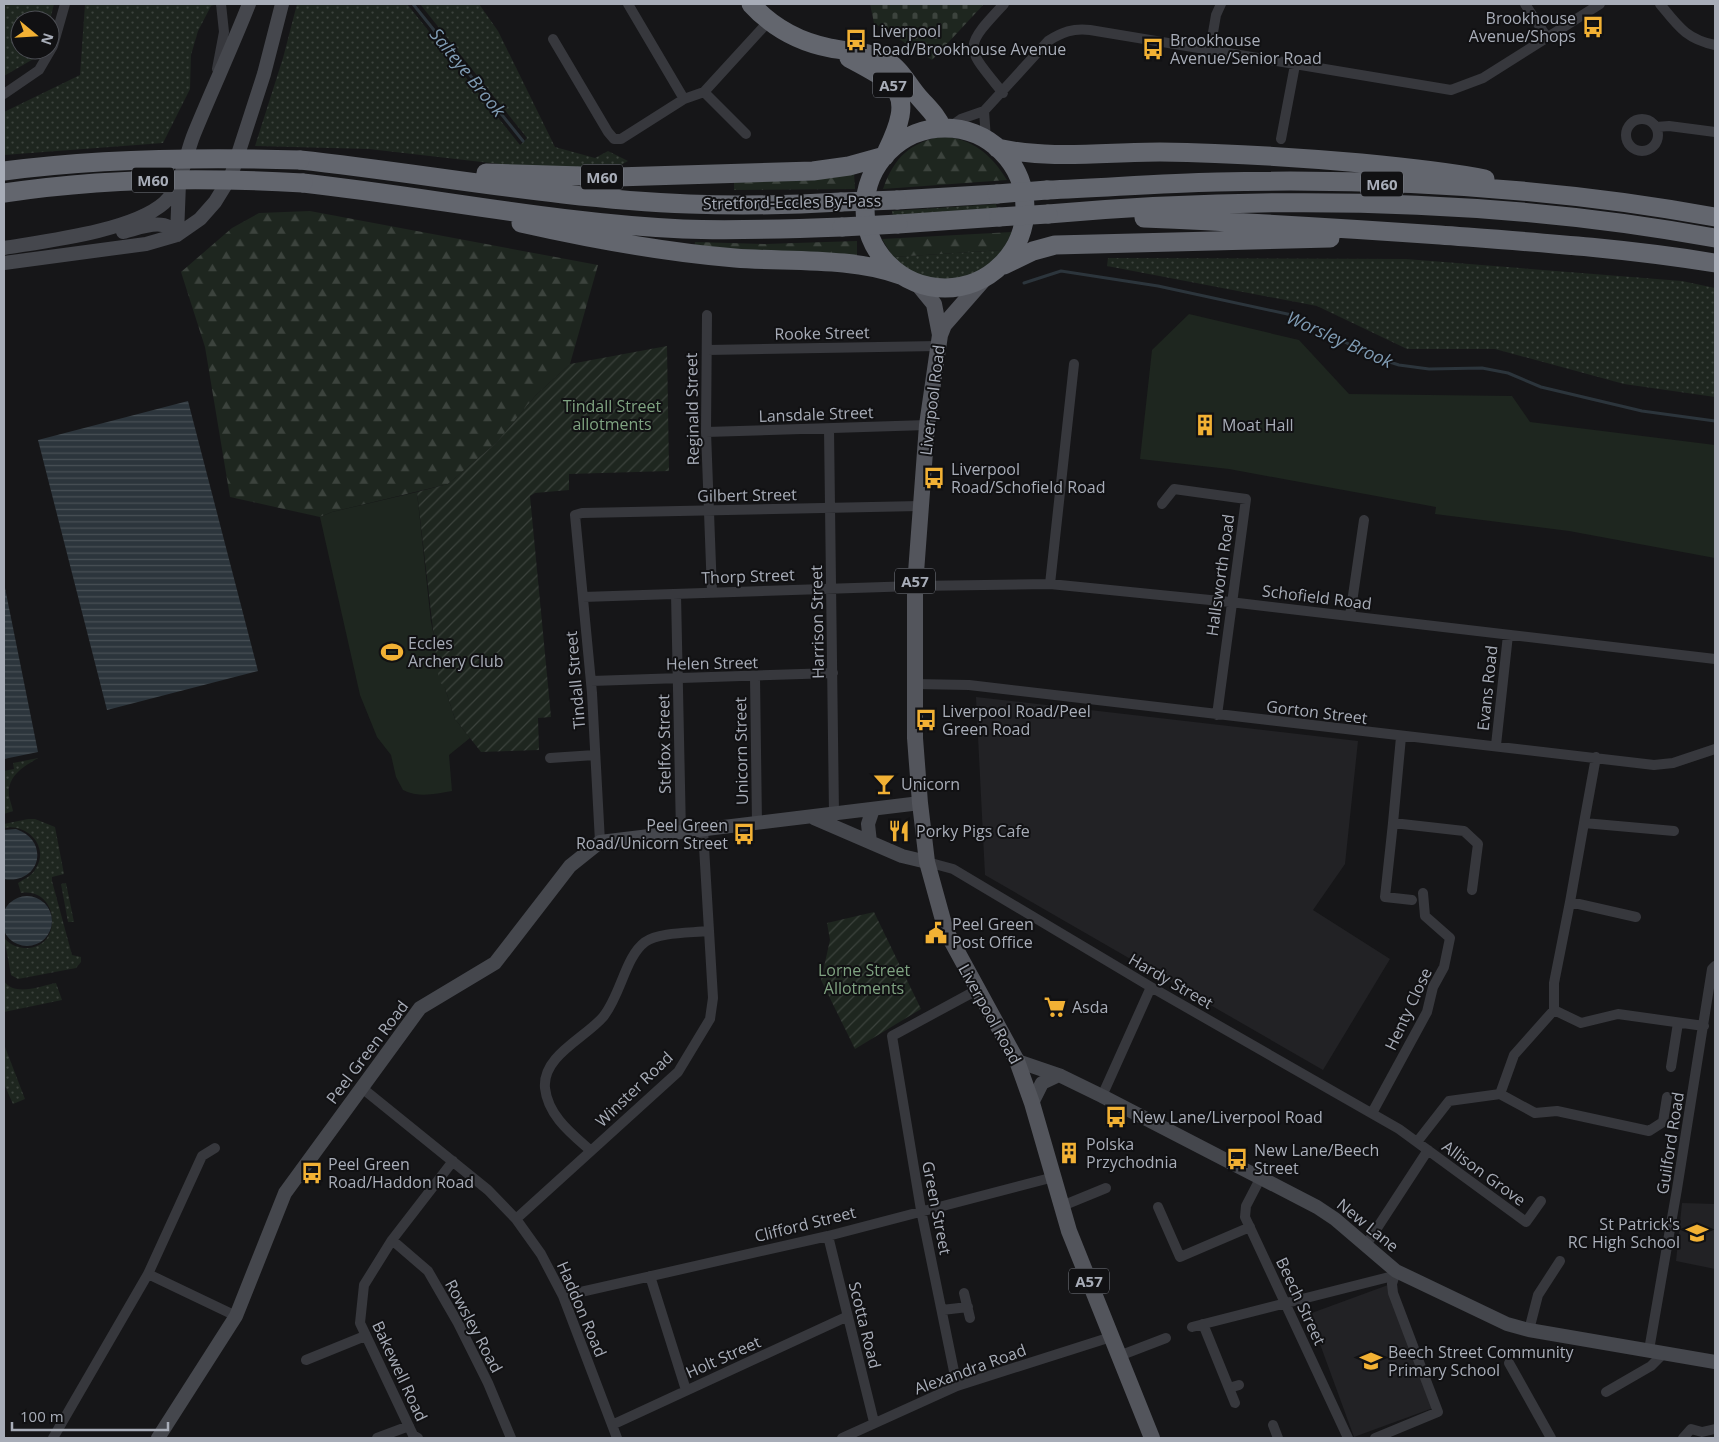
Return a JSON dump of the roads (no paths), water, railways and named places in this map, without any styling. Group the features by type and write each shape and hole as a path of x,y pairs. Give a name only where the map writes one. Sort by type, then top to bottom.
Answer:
{"highway":[{"name":"A57","path":"751,4 769,22 784,32 830,48 877,71 886,78 896,90 901,106 900,121 885,155"},
{"name":"A57","path":"830,48 861,51 893,65 945,128"},
{"name":"A57","path":"945,128 961,130 991,144 1016,171 1023,190 1025,210 1022,229 1014,248 990,274 965,286 950,288 908,278 878,253 869,235 865,215 868,185 877,166 885,155 899,142 916,134 945,128"},
{"path":"991,144 1020,153 1178,153 1318,160 1461,174 1547,194"},
{"name":"M60","path":"355,166 552,177 598,177 813,171 849,166 885,155"},
{"name":"Stretford-Eccles By-Pass","path":"4,171 123,160 222,158 300,160 485,185 616,199 759,206 1216,182 1331,182 1472,188 1547,194"},
{"name":"Stretford-Eccles By-Pass","path":"4,193 128,181 241,180 303,183 384,192 482,208 682,229 758,230 842,227 1048,214"},
{"name":"M60","path":"384,192 540,228 638,247 721,257 871,266 908,278"},
{"name":"M60","path":"1547,194 1715,217"},
{"name":"M60","path":"1048,214 1108,209 1231,204 1400,205 1593,221 1715,238"},
{"path":"1048,214 1264,222 1565,244 1715,263"},
{"path":"990,274 1041,248 1078,244 1262,238 1362,238 1426,234"}],"main road":[{"name":"Liverpool Road","path":"990,274 944,325 939,341 928,425 915,586 914,684 920,803 927,862 946,931 1017,1060 1032,1104 1069,1231 1152,1438"},
{"name":"Liverpool Road","path":"908,278 934,304 939,341"}],"street":[{"path":"4,94 39,70 53,46 65,4"},
{"path":"212,92 224,32 221,4"},
{"path":"4,248 79,234 145,216 170,198 249,4"},
{"path":"4,263 146,244 177,235 191,227 206,213 231,176 264,74 282,4"},
{"path":"628,4 684,99"},
{"path":"1003,93 978,62 973,46 978,32 1004,4"},
{"path":"1210,50 1216,15 1221,4"},
{"path":"1525,4 1546,36"},
{"path":"945,128 961,119 984,111 1003,93 1048,42 1061,32 1070,30 1090,30 1451,90 1483,78 1546,36 1600,4"},
{"path":"1660,4 1682,30 1699,42 1715,45"},
{"path":"553,39 614,139 621,139 684,99 704,92 769,22"},
{"path":"1281,139 1294,65"},
{"path":"704,92 746,134"},
{"path":"984,111 991,144"},
{"path":"1656,128 1669,126 1715,132"},
{"path":"177,235 180,174"},
{"path":"79,234 103,236 162,224 173,228 177,235"},
{"name":"Reginald Street","path":"707,315 706,432 712,592"},
{"name":"Rooke Street","path":"707,350 939,341"},
{"path":"1050,584 1074,364"},
{"name":"Lansdale Street","path":"706,432 928,425"},
{"name":"Harrison Street","path":"829,428 834,814"},
{"name":"Hallsworth Road","path":"1162,504 1174,490 1246,499 1230,602 1217,715"},
{"name":"Gilbert Street","path":"574,516 710,510 920,506"},
{"name":"Tindall Street","path":"574,516 591,681 600,842"},
{"path":"1350,616 1364,520"},
{"name":"Schofield Road","path":"915,586 1050,584 1230,602 1715,659"},
{"name":"Thorp Street","path":"583,597 915,586"},
{"name":"Stelfox Street","path":"676,594 680,833"},
{"name":"Evans Road","path":"1496,745 1508,635"},
{"name":"Helen Street","path":"591,681 833,673"},
{"name":"Unicorn Street","path":"755,677 757,824"},
{"name":"Gorton Street","path":"914,684 969,685 1400,736 1496,745 1654,765 1673,763 1715,748"},
{"path":"1400,736 1385,897 1412,900"},
{"path":"550,758 596,755"},
{"path":"1500,1094 1514,1055 1554,1010 1554,984 1596,757"},
{"path":"600,842 814,818 920,803"},
{"path":"870,842 868,824 873,809"},
{"path":"814,818 902,856 927,862"},
{"path":"1393,823 1464,831 1478,844 1472,890"},
{"path":"1584,823 1674,831"},
{"name":"Winster Road","path":"516,1219 678,1072 710,1019 713,998 703,830"},
{"name":"Peel Green Road","path":"158,1438 236,1316 285,1193 420,1008 495,963 570,866 600,842"},
{"name":"Hardy Street","path":"927,862 953,869 1151,987 1372,1113 1399,1129 1428,1150"},
{"name":"Henty Close","path":"1372,1113 1427,1012 1433,987 1444,968 1450,938 1425,916 1423,893"},
{"path":"1570,902 1636,917"},
{"path":"591,1151 556,1116 545,1087 546,1075 554,1060 586,1034 603,1016 617,996 632,957 645,942 656,936 708,931"},
{"name":"Guilford Road","path":"1649,1350 1714,968"},
{"path":"1102,1096 1151,987"},
{"name":"Green Street","path":"957,1386 921,1210 892,1036 977,990"},
{"path":"1554,1010 1581,1023 1618,1014 1704,1026"},
{"path":"1671,1067 1678,1023"},
{"name":"New Lane","path":"1017,1060 1059,1075 1102,1096 1317,1207 1335,1218 1395,1274 1507,1324 1529,1330 1715,1362"},
{"path":"1032,1104 1042,1082 1059,1075"},
{"name":"Haddon Road","path":"362,1088 488,1190 516,1219 541,1254 563,1296 617,1438"},
{"path":"1417,1142 1449,1101 1500,1094 1536,1113 1557,1111 1649,1131 1663,1122 1666,1098"},
{"path":"53,1438 148,1274 202,1156 215,1148"},
{"path":"1366,1245 1428,1150"},
{"name":"Allison Grove","path":"1428,1150 1526,1222 1541,1201"},
{"name":"Bakewell Road","path":"418,1438 413,1435 360,1322 364,1285 392,1240 453,1161"},
{"name":"Clifford Street","path":"563,1296 828,1236 921,1210 1054,1177"},
{"name":"Beech Street","path":"1261,1177 1244,1211 1348,1438"},
{"path":"1062,1206 1106,1188"},
{"path":"1158,1207 1180,1256 1250,1227"},
{"name":"Scotta Road","path":"828,1236 846,1317 874,1422"},
{"name":"Rowsley Road","path":"392,1240 428,1271 475,1358 512,1438"},
{"path":"1529,1330 1538,1295 1560,1261"},
{"path":"148,1274 236,1316"},
{"path":"1192,1327 1395,1274 1393,1293 1438,1412 1375,1438"},
{"path":"650,1276 686,1390"},
{"path":"964,1293 970,1318"},
{"path":"942,1310 968,1307"},
{"name":"Holt Street","path":"612,1425 846,1317"},
{"path":"1203,1324 1234,1387 1235,1402"},
{"path":"306,1360 365,1336"},
{"name":"Alexandra Road","path":"842,1438 957,1386 1111,1337"},
{"path":"1120,1356 1166,1338"},
{"path":"1606,1392 1651,1366 1664,1353"},
{"path":"1509,1363 1550,1438"},
{"path":"1273,1425 1278,1438"},
{"path":"376,1438 409,1426"},
{"path":"1683,1438 1691,1429 1702,1432 1715,1429"}],"waterway":[{"name":"Salteye Brook","path":"413,4 523,141"},
{"name":"Worsley Brook","path":"1024,283 1061,271 1158,286 1292,315 1374,357 1399,365 1429,369 1482,368 1508,373 1541,387 1642,411 1715,421"}],"place":[{"name":"Brookhouse Avenue/Shops","path":"1593,27"},
{"name":"Liverpool Road/Brookhouse Avenue","path":"856,40"},
{"name":"Brookhouse Avenue/Senior Road","path":"1153,49"},
{"name":"Moat Hall","path":"1205,425"},
{"name":"Liverpool Road/Schofield Road","path":"934,478"},
{"name":"Eccles Archery Club","path":"392,652"},
{"name":"Liverpool Road/Peel Green Road","path":"926,720"},
{"name":"Unicorn","path":"884,784"},
{"name":"Porky Pigs Cafe","path":"899,831"},
{"name":"Peel Green Road/Unicorn Street","path":"744,834"},
{"name":"Peel Green Post Office","path":"936,933"},
{"name":"Asda","path":"1055,1007"},
{"name":"New Lane/Liverpool Road","path":"1116,1117"},
{"name":"Polska Przychodnia","path":"1069,1153"},
{"name":"New Lane/Beech Street","path":"1237,1159"},
{"name":"Peel Green Road/Haddon Road","path":"312,1173"},
{"name":"St Patrick's RC High School","path":"1697,1233"},
{"name":"Beech Street Community Primary School","path":"1371,1361"}],"park label":[{"name":"Tindall Street allotments","path":"612,415"},
{"name":"Lorne Street Allotments","path":"864,979"}]}
